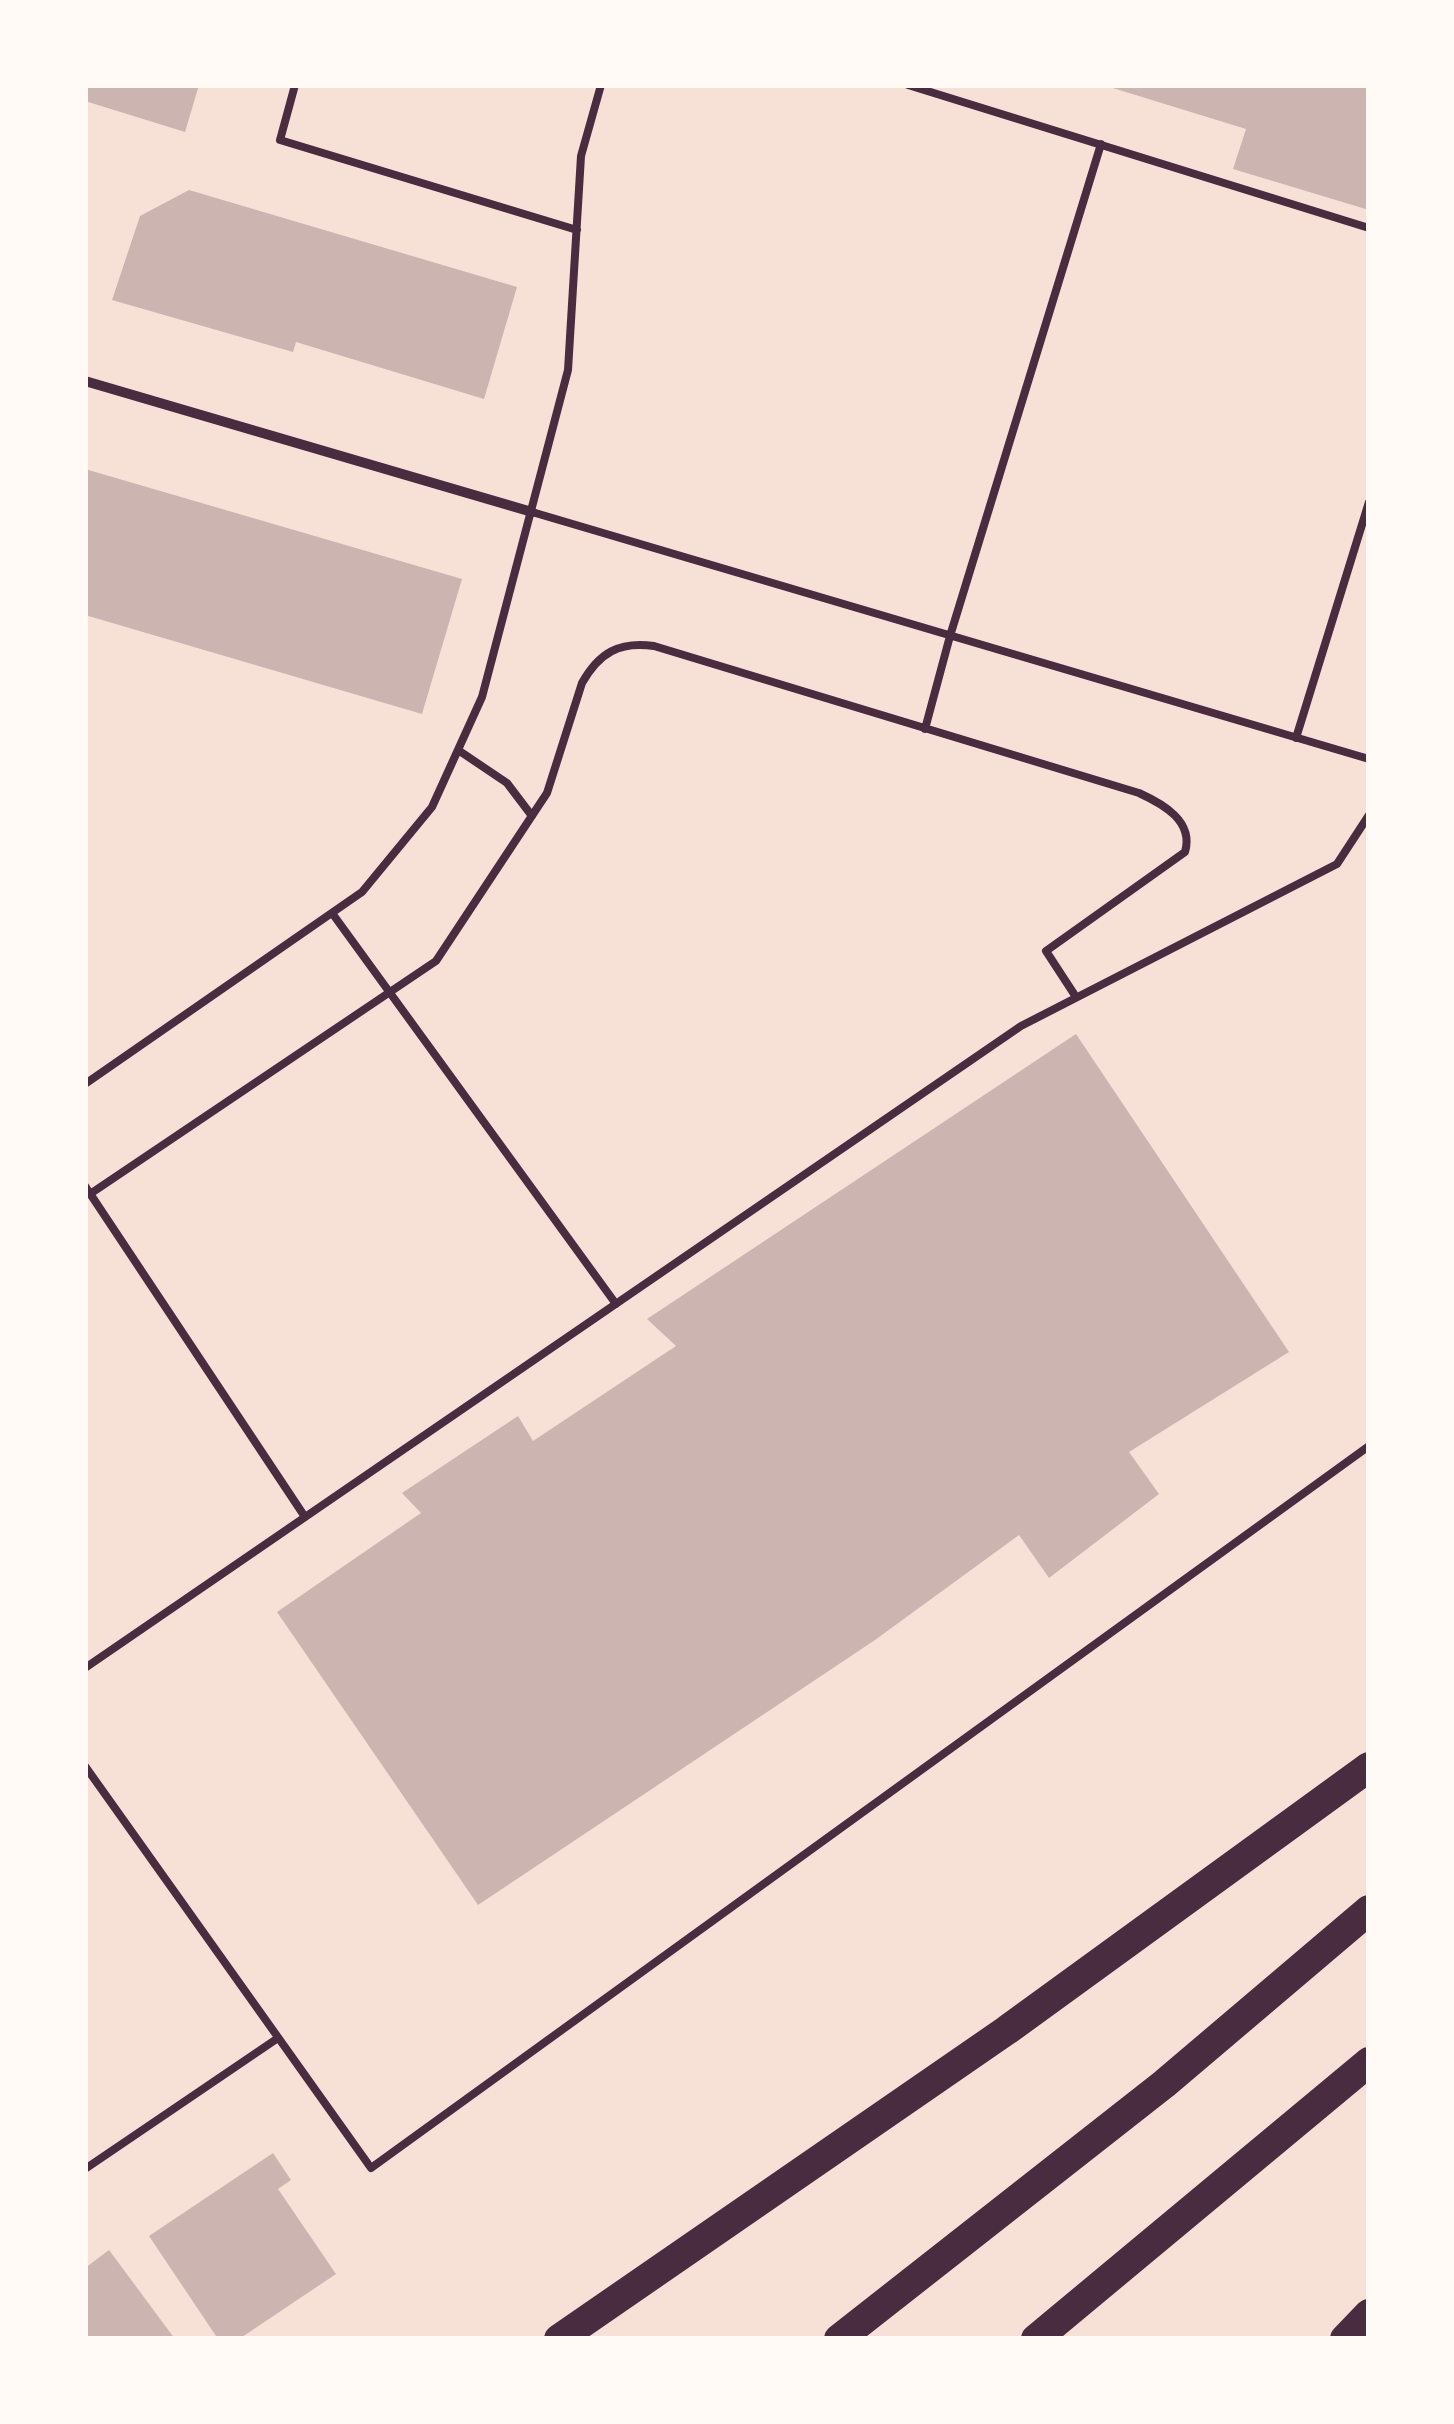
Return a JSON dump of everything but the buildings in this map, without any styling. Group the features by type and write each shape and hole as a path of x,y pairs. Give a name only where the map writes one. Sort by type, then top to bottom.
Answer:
{"highway":[{"path":"559,2339 1008,2030 1369,1767"},
{"path":"838,2339 1164,2084 1369,1910"},
{"path":"1036,2339 1369,2062"},
{"path":"1346,2339 1369,2314"}],"street":[{"path":"85,381 532,512"}],"lane":[{"path":"295,85 280,140 577,230"},
{"path":"85,1084 362,892 432,808 482,697 568,370 581,156 601,85"},
{"path":"908,85 1369,228"},
{"path":"925,728 1101,144"},
{"path":"1296,738 1369,502"},
{"path":"532,512 1369,759"},
{"path":"305,1517 88,1190 436,961 548,793 582,683 605,652 621,645 654,646 1159,802 1179,819 1187,832 1188,841 1180,859 1046,950 1076,997"},
{"path":"458,750 507,782 532,816"},
{"path":"85,1668 1021,1026 1336,864 1369,815"},
{"path":"332,914 616,1304"},
{"path":"85,1766 370,2168 1369,1446"},
{"path":"85,2169 278,2038"}]}
